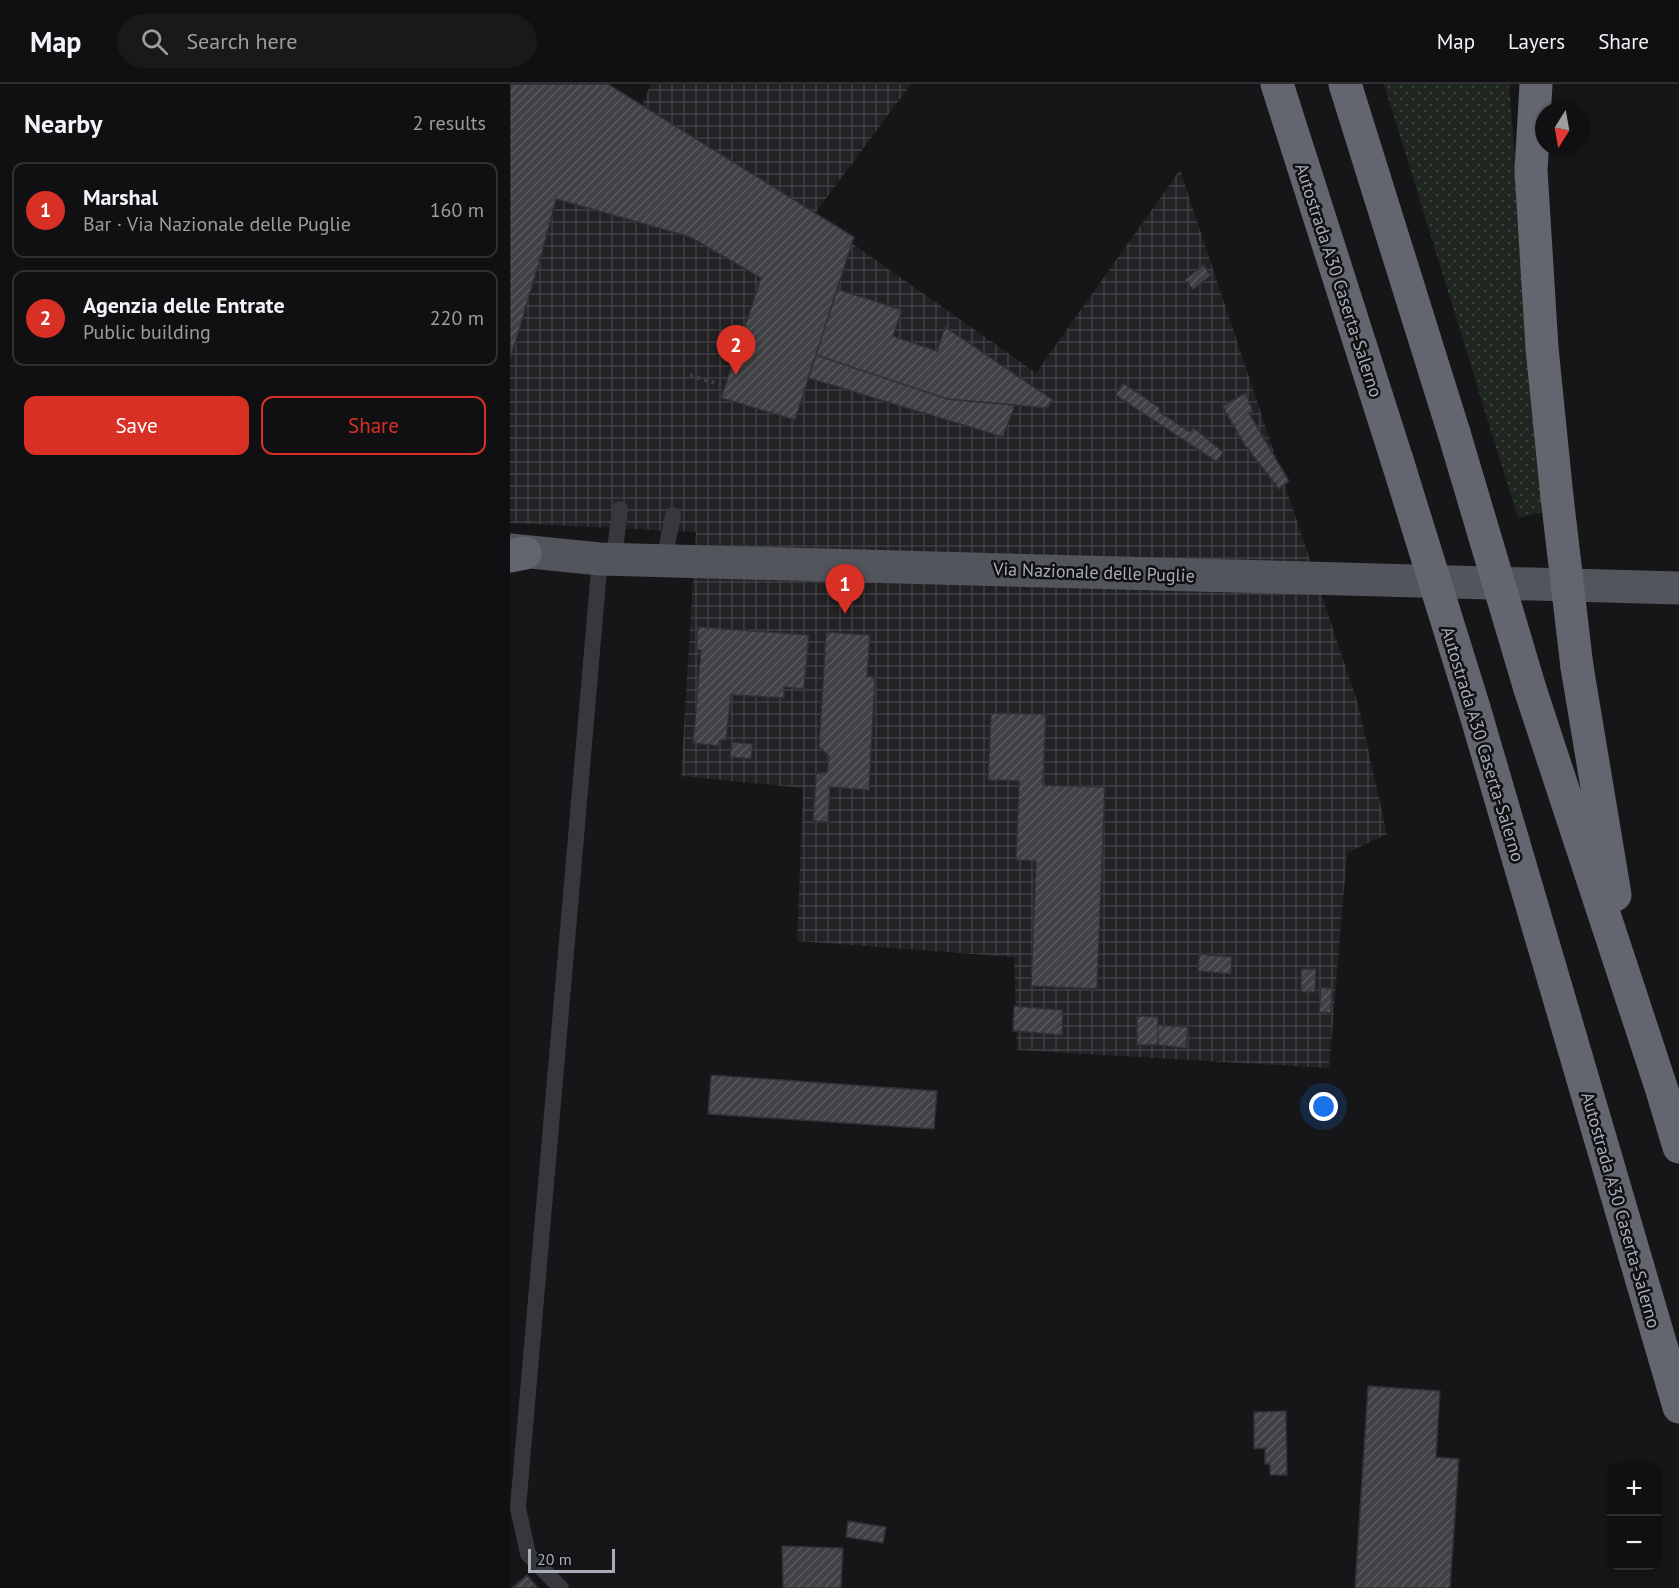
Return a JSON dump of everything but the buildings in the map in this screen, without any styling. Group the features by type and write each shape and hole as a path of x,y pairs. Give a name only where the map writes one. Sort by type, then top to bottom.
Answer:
{"highway":[{"path":"1269,84 1289,123"},
{"name":"Autostrada A30 Caserta-Salerno","path":"1277,84 1474,708 1679,1407"},
{"path":"1345,84 1454,434 1530,689 1679,1147"},
{"path":"1524,84 1532,170 1542,348 1577,668 1632,1000"},
{"path":"1532,170 1536,84"}],"main road":[{"name":"Via Nazionale delle Puglie","path":"515,553 664,560 1679,588"}],"lane":[{"path":"561,1588 528,1554 518,1508 607,558 620,509"},
{"path":"664,560 673,515"}],"path":[{"path":"690,375 725,386"}],"shaded area":[{"path":"510,84 638,114 651,84 911,84 813,216 1036,373 1180,170 1358,704 1387,834 1347,853 1329,1068 1017,1050 1014,957 797,941 803,788 681,776 696,532 510,523"},
{"path":"1384,84 1509,84 1543,512 1518,518"}],"place":[{"name":"Agenzia delle Entrate","path":"736,375"},
{"name":"Marshal","path":"845,614"}]}
